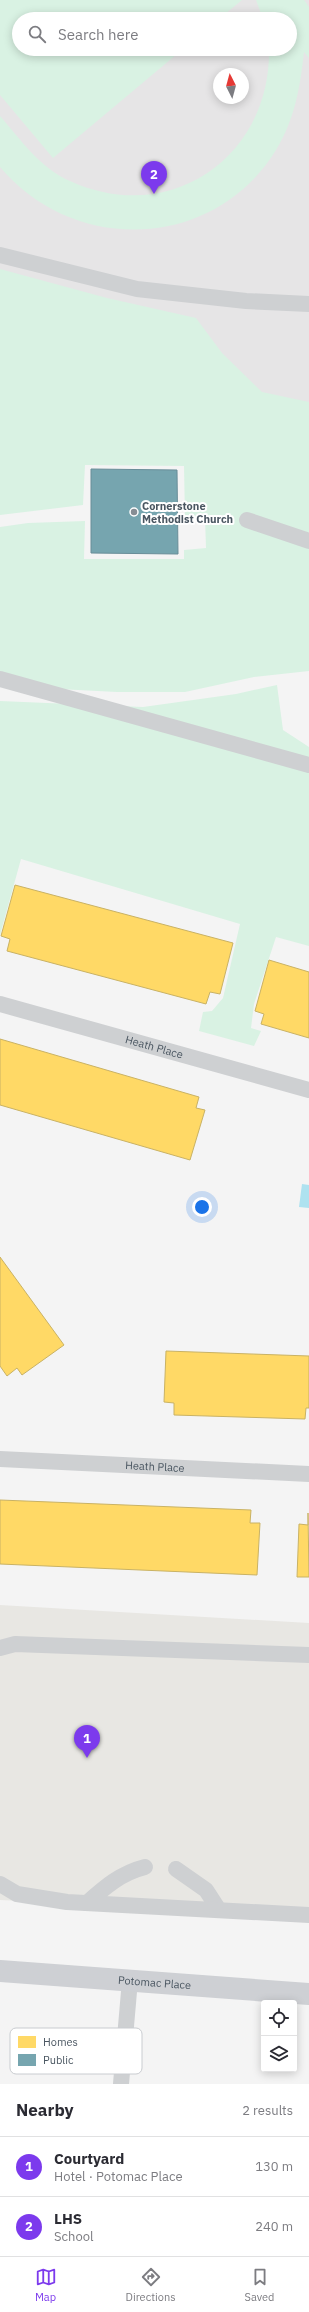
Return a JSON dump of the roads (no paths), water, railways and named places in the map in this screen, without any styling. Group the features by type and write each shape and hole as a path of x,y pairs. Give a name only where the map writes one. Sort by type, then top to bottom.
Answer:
{"street":[{"name":"Potomac Place","path":"0,1971 309,1994"}],"lane":[{"path":"0,255 137,289 246,301 309,304"},
{"path":"247,520 309,541"},
{"path":"0,679 309,765"},
{"name":"Heath Place","path":"0,1004 309,1090"},
{"name":"Heath Place","path":"0,1459 309,1474"},
{"path":"0,1648 15,1644 309,1655"},
{"path":"87,1903 104,1888 129,1871 145,1867"},
{"path":"176,1869 206,1890 219,1910"},
{"path":"0,1884 17,1894 87,1903 309,1915"},
{"path":"126,2028 130,1980"},
{"path":"121,2084 122,2074"}],"water":[{"path":"302,1184 309,1185 309,1208 299,1207"}],"place":[{"name":"LHS","path":"154,194"},
{"name":"Cornerstone Methodist Church","path":"134,512"},
{"name":"Courtyard","path":"87,1758"}]}
